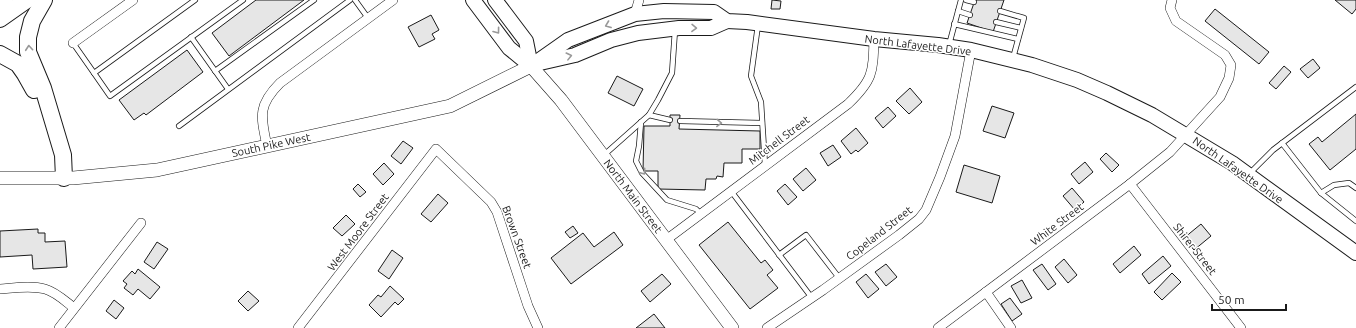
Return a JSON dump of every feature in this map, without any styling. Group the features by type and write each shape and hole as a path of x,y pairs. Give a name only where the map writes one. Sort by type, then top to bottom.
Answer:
{"highway":[{"path":"0,3 5,0"},
{"path":"0,19 27,0"},
{"path":"44,0 32,21 28,37 28,52 43,88 64,155 64,178"},
{"path":"0,54 18,64 22,69 54,124"}],"main road":[{"path":"473,0 509,48 531,66"},
{"path":"495,0 526,41 531,66"},
{"name":"North Lafayette Drive","path":"531,66 568,40 635,14 664,11 714,12 727,21 971,50 1013,60 1077,80 1152,115 1232,163 1356,254"},
{"path":"531,66 575,55 624,36 675,28 711,28 727,21"},
{"name":"South Pike West","path":"0,178 72,178 156,170 450,106 531,66"},
{"name":"North Main Street","path":"531,66 561,100 732,328"}],"street":[{"path":"73,43 133,0"},
{"path":"267,146 261,120 264,102 271,92 393,0"},
{"path":"635,14 638,0"},
{"name":"White Street","path":"938,328 1130,184 1170,152 1220,97 1229,78 1231,66 1225,55 1176,21 1170,8 1172,0"},
{"name":"Mitchell Street","path":"666,240 848,104 868,81 871,74 874,39"},
{"name":"Copeland Street","path":"767,328 812,298 899,235 926,210 955,136 971,50"},
{"name":"West Moore Street","path":"298,328 436,149"},
{"name":"Brown Street","path":"436,149 491,202 497,212 528,306 538,328"},
{"name":"Shirer Street","path":"1130,184 1241,328"},
{"path":"59,328 141,223"},
{"path":"0,289 32,287 44,289 54,293 74,308"},
{"path":"986,292 1011,328"}],"lane":[{"path":"94,73 195,0"},
{"path":"73,43 110,96 243,0"},
{"path":"215,71 314,0"},
{"path":"356,0 368,18"},
{"path":"948,47 961,0"},
{"path":"966,0 974,2"},
{"path":"179,126 348,1"},
{"path":"958,11 970,15"},
{"path":"1000,11 1024,18 1013,60"},
{"path":"996,22 1021,28"},
{"path":"758,24 751,76 761,102 765,165"},
{"path":"954,24 1018,39"},
{"path":"603,156 649,115 672,73 675,28"},
{"path":"191,37 228,89"},
{"path":"1248,175 1273,150 1356,87"},
{"path":"649,115 670,120"},
{"path":"641,122 636,161 642,172 667,200 696,209 701,214"},
{"path":"680,122 762,124"},
{"path":"1282,143 1321,194 1356,220"},
{"path":"1321,194 1334,185 1349,183 1356,188"},
{"path":"731,191 812,298"},
{"path":"780,255 806,235 840,278"}],"building":[{"path":"256,0 304,0 229,56 212,33"},
{"path":"772,0 781,1 780,9 771,9"},
{"path":"975,0 1004,0 993,32 967,23"},
{"path":"1335,0 1356,0 1356,9 1352,14"},
{"path":"1215,9 1269,52 1259,64 1205,21"},
{"path":"431,15 439,30 432,34 435,39 419,47 408,27"},
{"path":"187,50 203,72 146,115 144,113 134,120 119,100"},
{"path":"1313,59 1320,68 1308,78 1300,69"},
{"path":"1284,66 1291,72 1276,89 1269,83"},
{"path":"617,76 643,89 634,106 608,93"},
{"path":"910,88 922,102 909,114 896,101"},
{"path":"992,106 1014,113 1005,138 983,131"},
{"path":"888,107 896,116 883,128 875,118"},
{"path":"1356,114 1356,149 1330,170 1309,144 1318,137 1322,142"},
{"path":"670,115 680,115 679,129 760,131 760,149 742,149 742,163 724,163 723,177 717,176 716,179 706,179 705,190 658,189 658,171 643,171 644,126 670,126"},
{"path":"856,128 868,143 858,152 856,150 851,154 841,141"},
{"path":"403,141 413,148 401,164 391,156"},
{"path":"833,145 841,157 828,166 820,153"},
{"path":"1106,153 1119,165 1112,172 1100,159"},
{"path":"1085,162 1093,172 1079,184 1071,174"},
{"path":"384,163 394,174 383,185 373,174"},
{"path":"964,165 1000,176 992,203 956,192"},
{"path":"806,168 816,180 803,191 793,179"},
{"path":"358,184 366,192 360,197 353,189"},
{"path":"785,184 797,197 788,205 777,191"},
{"path":"1072,188 1084,202 1075,210 1063,196"},
{"path":"438,194 448,203 431,222 421,214"},
{"path":"346,215 355,224 342,236 333,228"},
{"path":"728,222 761,263 765,260 773,270 767,275 778,288 750,309 699,245"},
{"path":"1201,224 1211,236 1194,250 1184,238"},
{"path":"573,226 578,233 570,238 565,232"},
{"path":"38,229 38,233 45,233 45,242 65,241 67,267 33,269 32,255 0,257 0,231"},
{"path":"614,232 623,245 571,284 551,258 583,233 594,247"},
{"path":"157,242 168,249 154,269 144,262"},
{"path":"1134,246 1141,255 1120,273 1113,264"},
{"path":"392,250 403,258 389,279 378,271"},
{"path":"1163,256 1171,266 1149,284 1142,274"},
{"path":"1064,259 1077,275 1068,283 1055,267"},
{"path":"886,264 897,277 886,286 875,272"},
{"path":"1042,264 1056,284 1048,290 1033,270"},
{"path":"138,269 160,287 150,299 138,289 133,295 124,288 127,284 123,281 132,271 135,274"},
{"path":"1172,273 1181,282 1162,300 1154,292"},
{"path":"662,274 671,284 650,302 641,291"},
{"path":"866,274 879,289 868,298 856,282"},
{"path":"1022,280 1032,298 1021,303 1011,286"},
{"path":"390,286 404,299 398,305 395,302 381,317 369,305 378,295 381,297"},
{"path":"248,291 259,301 248,311 238,301"},
{"path":"1010,298 1022,314 1012,321 1001,304"},
{"path":"114,300 124,308 116,319 106,311"},
{"path":"654,314 665,328 636,328"}]}
